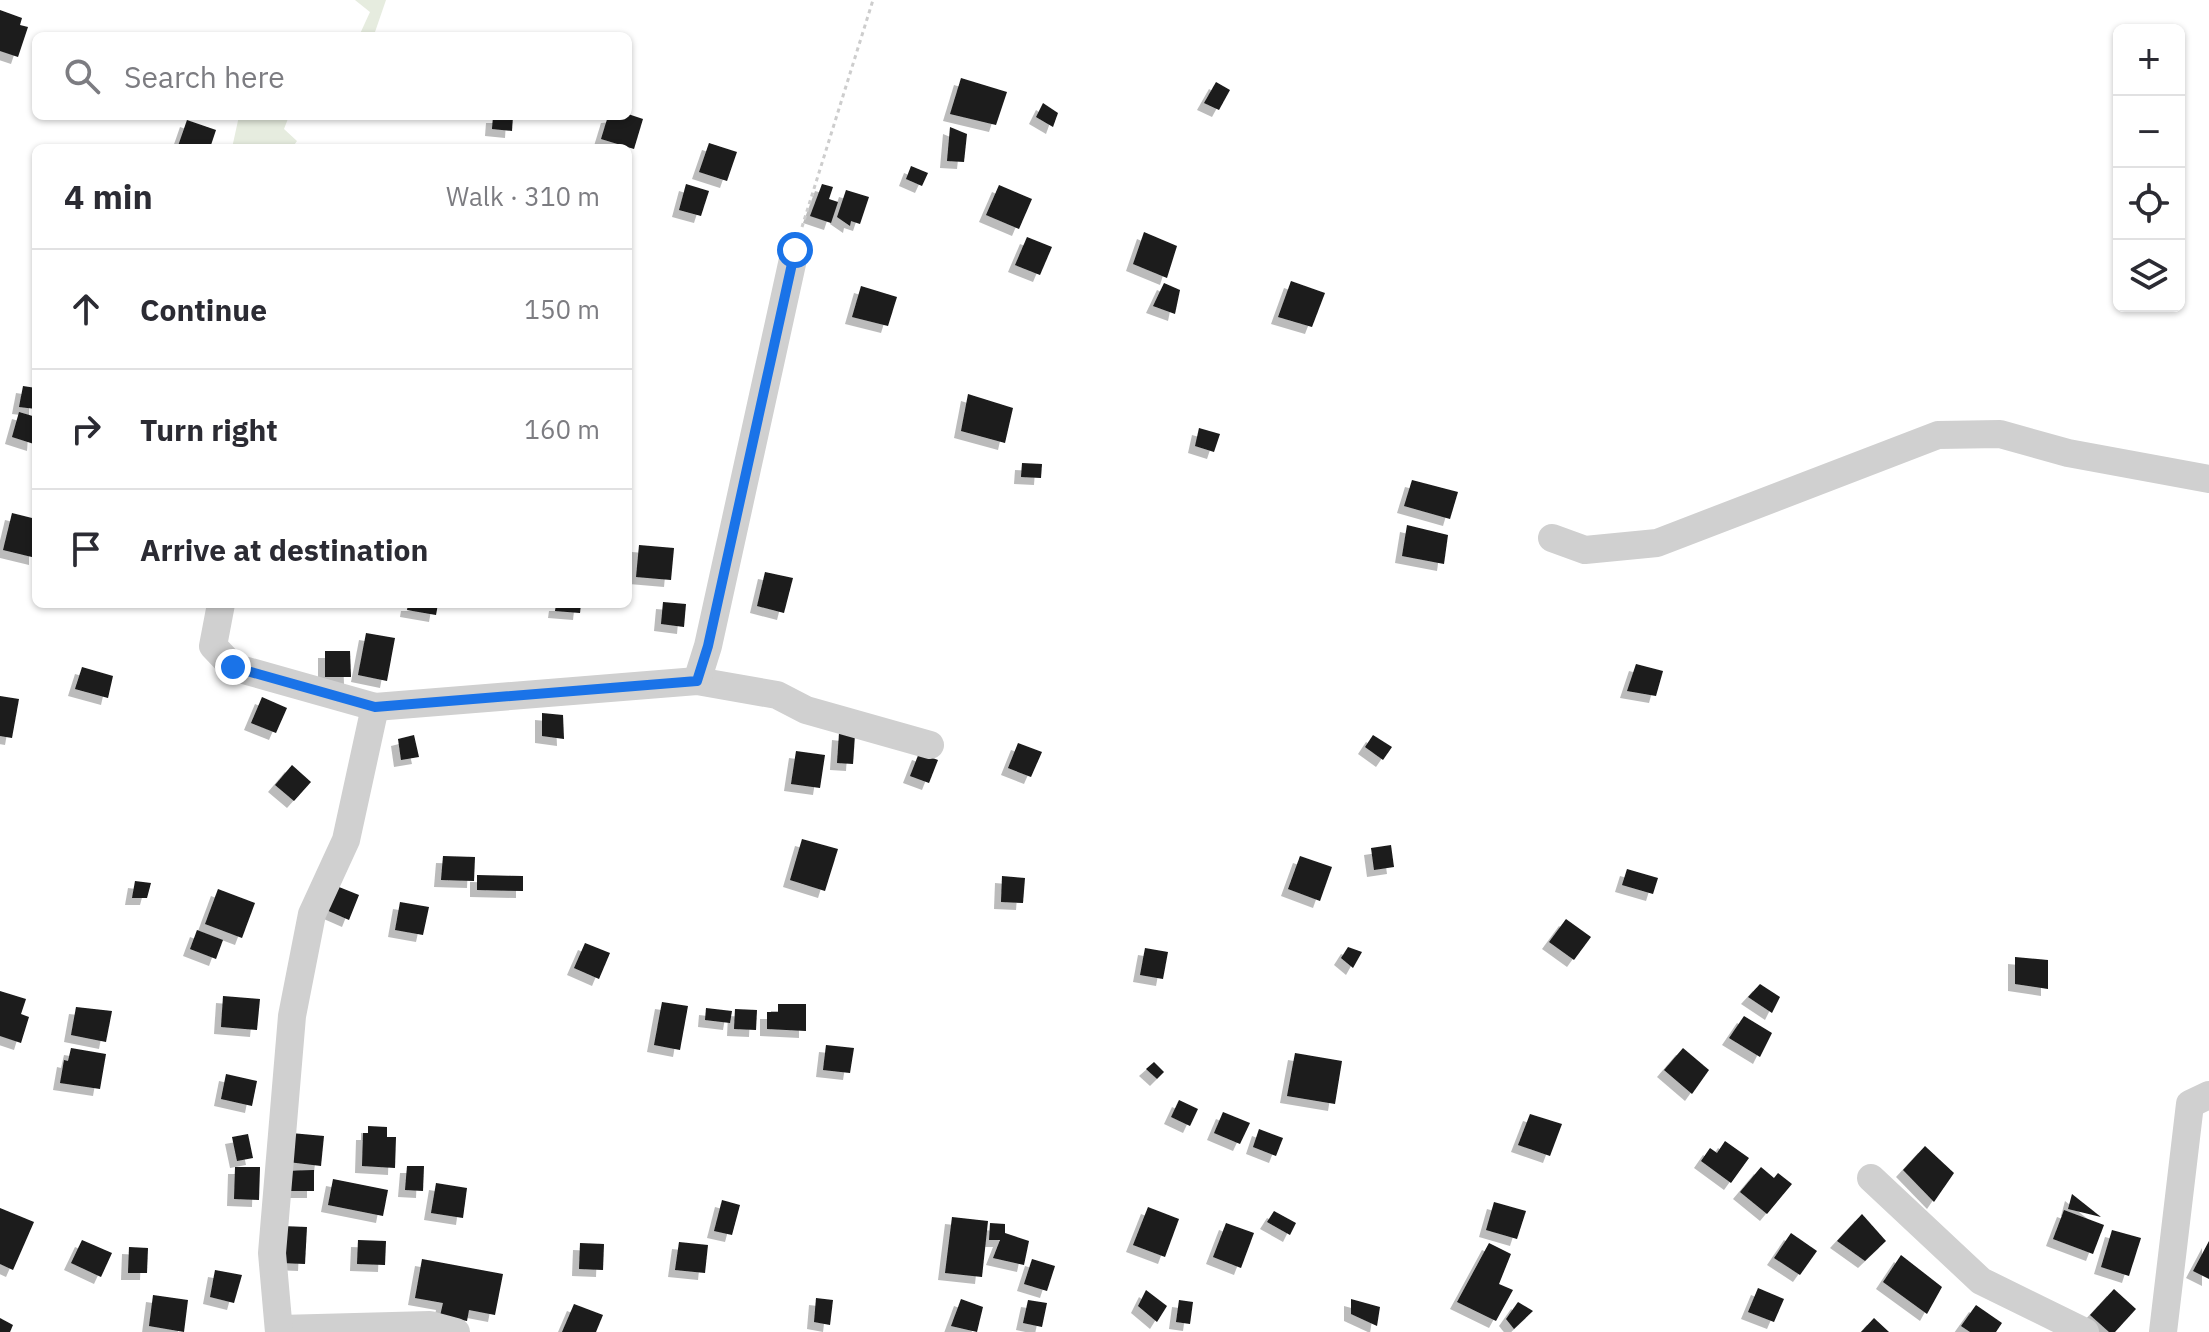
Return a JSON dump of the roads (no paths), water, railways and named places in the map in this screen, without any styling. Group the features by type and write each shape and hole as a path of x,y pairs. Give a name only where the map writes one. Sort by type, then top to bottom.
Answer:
{"street":[{"path":"697,681 708,646 795,250"},
{"path":"1552,538 1585,550 1657,543 1938,435 2000,434 2068,453 2209,479"},
{"path":"220,608 213,646 233,667 375,707 697,681 777,695 806,710 930,745"},
{"path":"375,707 346,840 312,914 292,1016 272,1253 280,1330 430,1325 456,1332"},
{"path":"2163,1332 2190,1104 2209,1095"},
{"path":"1871,1178 1981,1281 2085,1332"}]}
